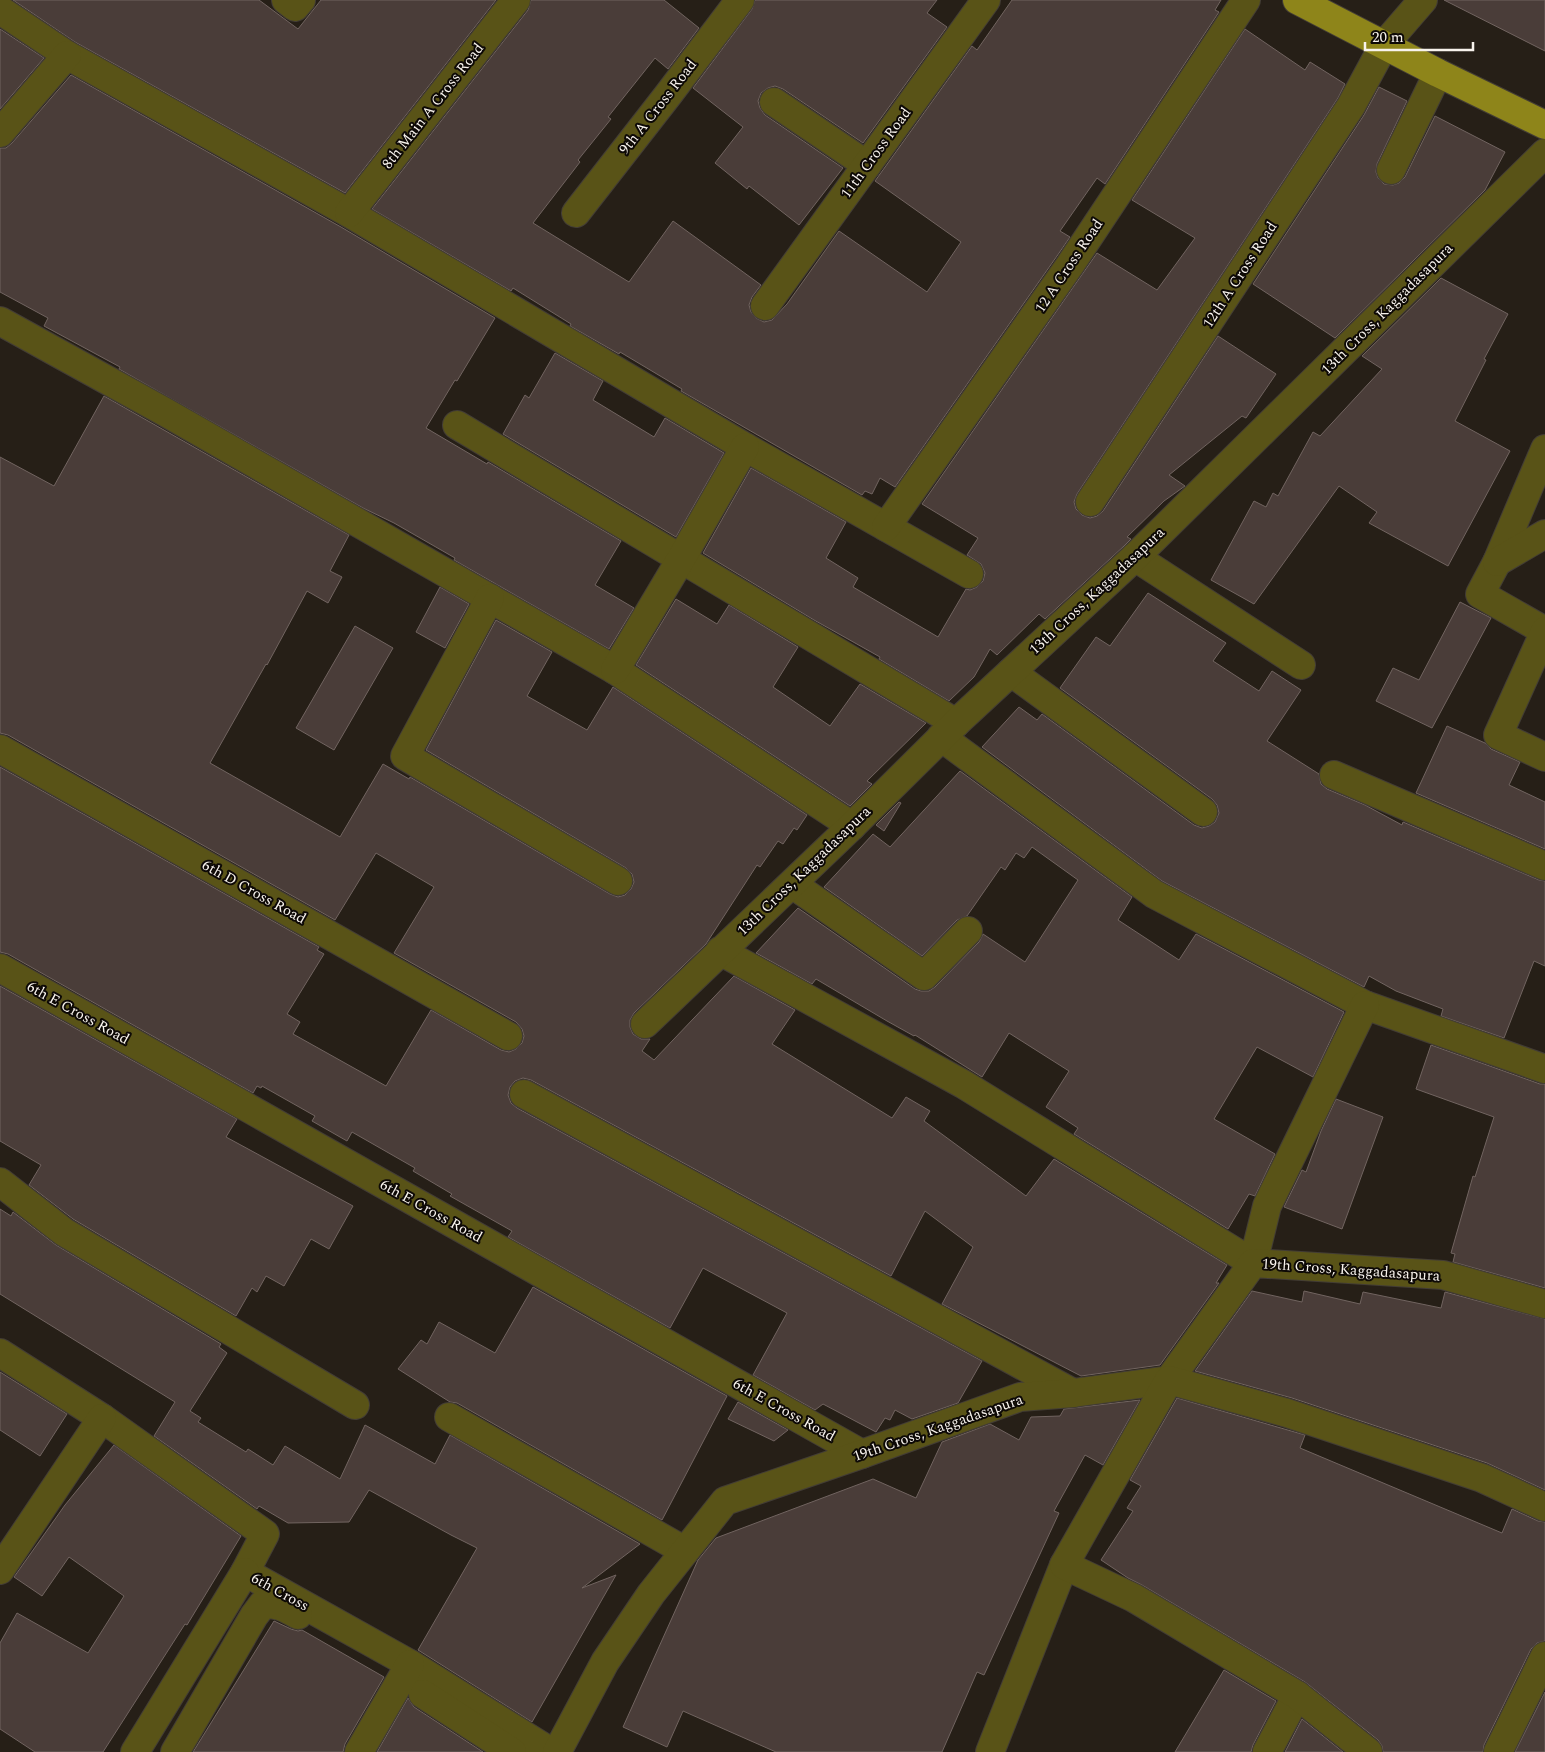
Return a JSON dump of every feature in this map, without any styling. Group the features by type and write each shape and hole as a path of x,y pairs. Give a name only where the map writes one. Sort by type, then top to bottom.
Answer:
{"main road":[{"path":"1297,0 1438,73 1545,125"}],"street":[{"path":"286,0 295,7 301,0"},
{"name":"8th Main A Cross Road","path":"349,213 516,0"},
{"name":"9th A Cross Road","path":"576,213 740,0"},
{"name":"11th Cross Road","path":"765,306 986,0"},
{"name":"12 A Cross Road","path":"886,527 1070,265 1246,0"},
{"name":"12th A Cross Road","path":"1090,502 1351,106 1384,45 1423,0"},
{"path":"0,10 67,55 349,213 745,447 969,574"},
{"path":"0,133 67,55"},
{"path":"1391,170 1438,73"},
{"path":"774,102 867,165"},
{"name":"13th Cross, Kaggadasapura","path":"644,1024 792,884 949,730 1135,557 1545,153"},
{"path":"0,320 165,412 615,670 852,826"},
{"path":"457,425 681,559 949,730 1154,894 1365,1005 1545,1069"},
{"path":"615,670 745,447"},
{"path":"1545,449 1497,562 1480,594 1545,631 1498,735 1545,756"},
{"path":"1497,562 1545,534"},
{"path":"1135,557 1301,665"},
{"path":"490,598 405,756 618,881"},
{"path":"1011,672 1203,812"},
{"name":"6th D Cross Road","path":"0,749 508,1036"},
{"path":"1334,775 1545,866"},
{"path":"792,884 924,976 968,931"},
{"path":"720,951 963,1084 1253,1263 1267,1206 1365,1005"},
{"name":"6th E Cross Road","path":"0,968 862,1454"},
{"path":"524,1094 1073,1393"},
{"path":"0,1182 64,1232 354,1405"},
{"name":"19th Cross, Kaggadasapura","path":"557,1752 605,1662 651,1594 725,1501 1020,1397 1073,1393 1169,1380 1253,1263 1444,1275 1545,1304"},
{"name":"6th Cross","path":"0,1353 102,1418 265,1534 245,1572 405,1672 551,1752"},
{"path":"990,1752 1064,1566 1169,1380 1287,1413 1482,1478 1545,1507"},
{"path":"449,1417 686,1551"},
{"path":"0,1570 102,1418"},
{"path":"1064,1566 1134,1598 1297,1695 1368,1752"},
{"path":"134,1752 245,1572"},
{"path":"175,1752 249,1625 263,1604 273,1603 286,1608 405,1672 512,1752"},
{"path":"1498,1752 1545,1656"},
{"path":"359,1752 405,1672"},
{"path":"1266,1752 1297,1695"}],"building":[{"path":"13,0 259,0 298,29 321,0 496,0 345,193 75,42"},
{"path":"531,0 664,0 699,28 668,69 655,58 608,117 611,119 578,160 580,162 533,223 629,282 673,221 761,285 752,297 749,305 751,312 756,318 764,322 772,320 787,304 839,231 927,292 961,242 875,181 972,46 977,50 1012,0 1221,0 1215,10 1219,12 1105,184 1097,178 1060,231 1070,237 895,487 880,478 872,494 865,491 862,495 681,391 682,389 620,352 619,354 570,326 571,324 513,288 511,291 372,209 528,10"},
{"path":"755,0 937,0 927,13 947,27 863,143 783,89 775,86 761,93 758,101 765,115 843,168 799,225 749,186 747,189 715,163 743,127 693,88 752,9"},
{"path":"1444,0 1545,0 1545,51"},
{"path":"0,29 44,58 0,109"},
{"path":"1245,29 1305,70 1310,62 1345,84 1338,98 1077,494 1074,502 1076,509 1082,515 1090,518 1097,516 1103,511 1218,336 1276,374 1246,418 1242,416 1169,475 1185,486 1164,501 1127,537 1131,539 1124,546 1045,619 1039,614 997,655 990,649 974,677 949,701 879,659 880,657 814,620 703,553 751,468 846,522 826,558 858,578 853,587 938,637 966,589 970,590 977,587 983,581 985,573 981,564 967,555 978,538 922,504 1097,253 1157,290 1195,238 1132,200"},
{"path":"71,75 341,227 495,318 426,428 487,464 488,462 621,541 595,585 634,608 609,649 454,560 455,558 394,523 363,508 119,369 120,367 44,326 48,318 0,292 0,148 6,148 12,143"},
{"path":"1379,87 1407,101 1377,164 1376,172 1378,178 1384,184 1393,185 1399,183 1405,177 1435,116 1505,152 1485,190 1335,338 1253,284 1364,115"},
{"path":"1441,278 1508,314 1484,359 1486,360 1455,421 1510,451 1448,566 1369,523 1377,512 1339,486 1254,604 1211,580 1254,501 1266,507 1273,493 1278,496 1313,432 1320,436 1382,369 1362,356"},
{"path":"555,353 603,381 593,400 654,437 665,418 724,453 676,537 503,434 525,395 529,398"},
{"path":"104,396 349,535 330,571 342,577 328,603 307,591 267,665 210,763 340,837 383,764 409,779 410,777 618,897 625,895 631,889 634,882 632,874 626,868 426,750 496,620 552,652 527,696 587,730 613,687 807,815 797,830 794,828 783,844 778,841 760,867 757,865 706,944 634,1013 630,1020 633,1034 641,1039 650,1039 642,1051 654,1060 734,976 795,1010 772,1044 892,1118 906,1097 930,1111 924,1121 1026,1196 1054,1159 1227,1265 1216,1283 1219,1283 1160,1365 1081,1376 942,1304 973,1247 925,1211 891,1276 531,1080 523,1078 515,1081 510,1087 508,1095 511,1103 517,1108 982,1361 958,1403 912,1419 895,1410 890,1420 885,1418 876,1432 823,1404 815,1410 753,1375 787,1313 703,1268 670,1328 508,1237 512,1231 450,1196 452,1194 413,1171 415,1168 352,1132 347,1141 312,1121 315,1116 262,1086 261,1088 257,1086 253,1093 8,954 0,952 0,767 319,947 317,950 324,954 287,1014 300,1022 293,1034 386,1086 431,1010 501,1050 509,1052 516,1049 522,1043 524,1036 522,1029 516,1022 394,953 434,887 376,853 335,920 8,735 0,733 0,457 54,486"},
{"path":"440,587 469,604 445,648 416,632"},
{"path":"1148,593 1226,643 1213,661 1259,691 1272,671 1301,690 1267,741 1319,774 1321,784 1327,789 1365,805 1402,825 1403,822 1545,881 1545,966 1534,961 1504,1038 1441,1016 1443,1009 1396,991 1369,976 1364,987 1162,881 982,747 1019,707 1037,720 1042,714 1194,825 1202,828 1215,822 1219,813 1217,805 1212,799 1060,688 1096,637 1110,646"},
{"path":"676,599 717,624 729,605 798,647 773,687 830,726 860,684 926,723 867,781 872,784 850,806 636,665"},
{"path":"1460,602 1491,618 1432,728 1376,701 1393,668 1419,680"},
{"path":"355,626 393,648 334,750 296,728"},
{"path":"1447,726 1485,743 1491,749 1520,762 1509,785 1545,802 1545,849 1416,793"},
{"path":"960,771 1132,897 1118,920 1179,960 1196,934 1344,1012 1313,1077 1257,1047 1214,1119 1275,1154 1255,1196 1249,1194 1228,1229 1074,1134 1078,1128 1046,1107 1069,1071 1009,1033 982,1077 915,1035 887,1021 816,979 812,984 756,953 798,908 915,989 921,991 929,991 935,987 979,942 983,934 1025,962 1078,880 1032,847 1024,858 1016,853 1005,870 1001,867 967,916 957,920 922,956 824,887 873,834 890,847"},
{"path":"899,802 901,803 884,831 876,825"},
{"path":"0,986 237,1119 226,1137 353,1206 329,1249 311,1239 284,1286 266,1276 257,1292 252,1288 236,1316 73,1219 29,1185 41,1165 0,1141"},
{"path":"1431,1045 1540,1084 1545,1084 1545,1288 1453,1262 1455,1254 1451,1253 1473,1176 1475,1177 1494,1117 1416,1089"},
{"path":"1336,1099 1383,1117 1342,1229 1284,1207 1302,1170 1306,1172 1321,1131"},
{"path":"0,1209 11,1216 13,1212 56,1245 221,1344 219,1347 227,1353 190,1411 201,1418 198,1422 246,1452 248,1449 273,1465 285,1446 340,1479 365,1425 435,1464 450,1435 640,1544 582,1588 616,1575 532,1722 418,1650 477,1548 369,1490 349,1522 288,1523 259,1506 257,1509 154,1436 175,1402 0,1294"},
{"path":"533,1287 727,1396 662,1520 457,1403 450,1402 398,1369 421,1340 427,1344 439,1322 495,1353"},
{"path":"1252,1291 1302,1302 1304,1291 1360,1304 1363,1292 1441,1308 1445,1292 1545,1319 1545,1490 1487,1463 1292,1398 1195,1371"},
{"path":"0,1372 67,1414 40,1456 0,1430"},
{"path":"1177,1398 1305,1435 1300,1448 1502,1533 1512,1509 1538,1521 1545,1522 1545,1641 1537,1643 1531,1649 1484,1745 1483,1752 1383,1752 1378,1740 1305,1682 1128,1578 1101,1560 1133,1511 1127,1508 1141,1486 1130,1480"},
{"path":"1140,1400 1103,1465 1085,1455 1054,1511 1059,1513 984,1675 977,1672 942,1752 776,1752 683,1711 667,1747 623,1727 698,1560 716,1538 873,1479 916,1498 942,1442 990,1424 1019,1440 1031,1417 1060,1416 1064,1409"},
{"path":"738,1402 788,1430 774,1441 728,1419"},
{"path":"114,1445 241,1536 187,1625 185,1624 103,1752 35,1752 0,1729 0,1643 17,1613 88,1653 124,1596 69,1557 42,1596 14,1577 65,1505"},
{"path":"274,1621 291,1629 302,1630 384,1677 345,1744 343,1752 193,1752"},
{"path":"1224,1670 1276,1701 1251,1752 1175,1752"},
{"path":"1545,1692 1545,1752 1515,1752"},
{"path":"408,1698 414,1707 483,1752 377,1752"},
{"path":"1302,1719 1343,1752 1285,1752"}]}
